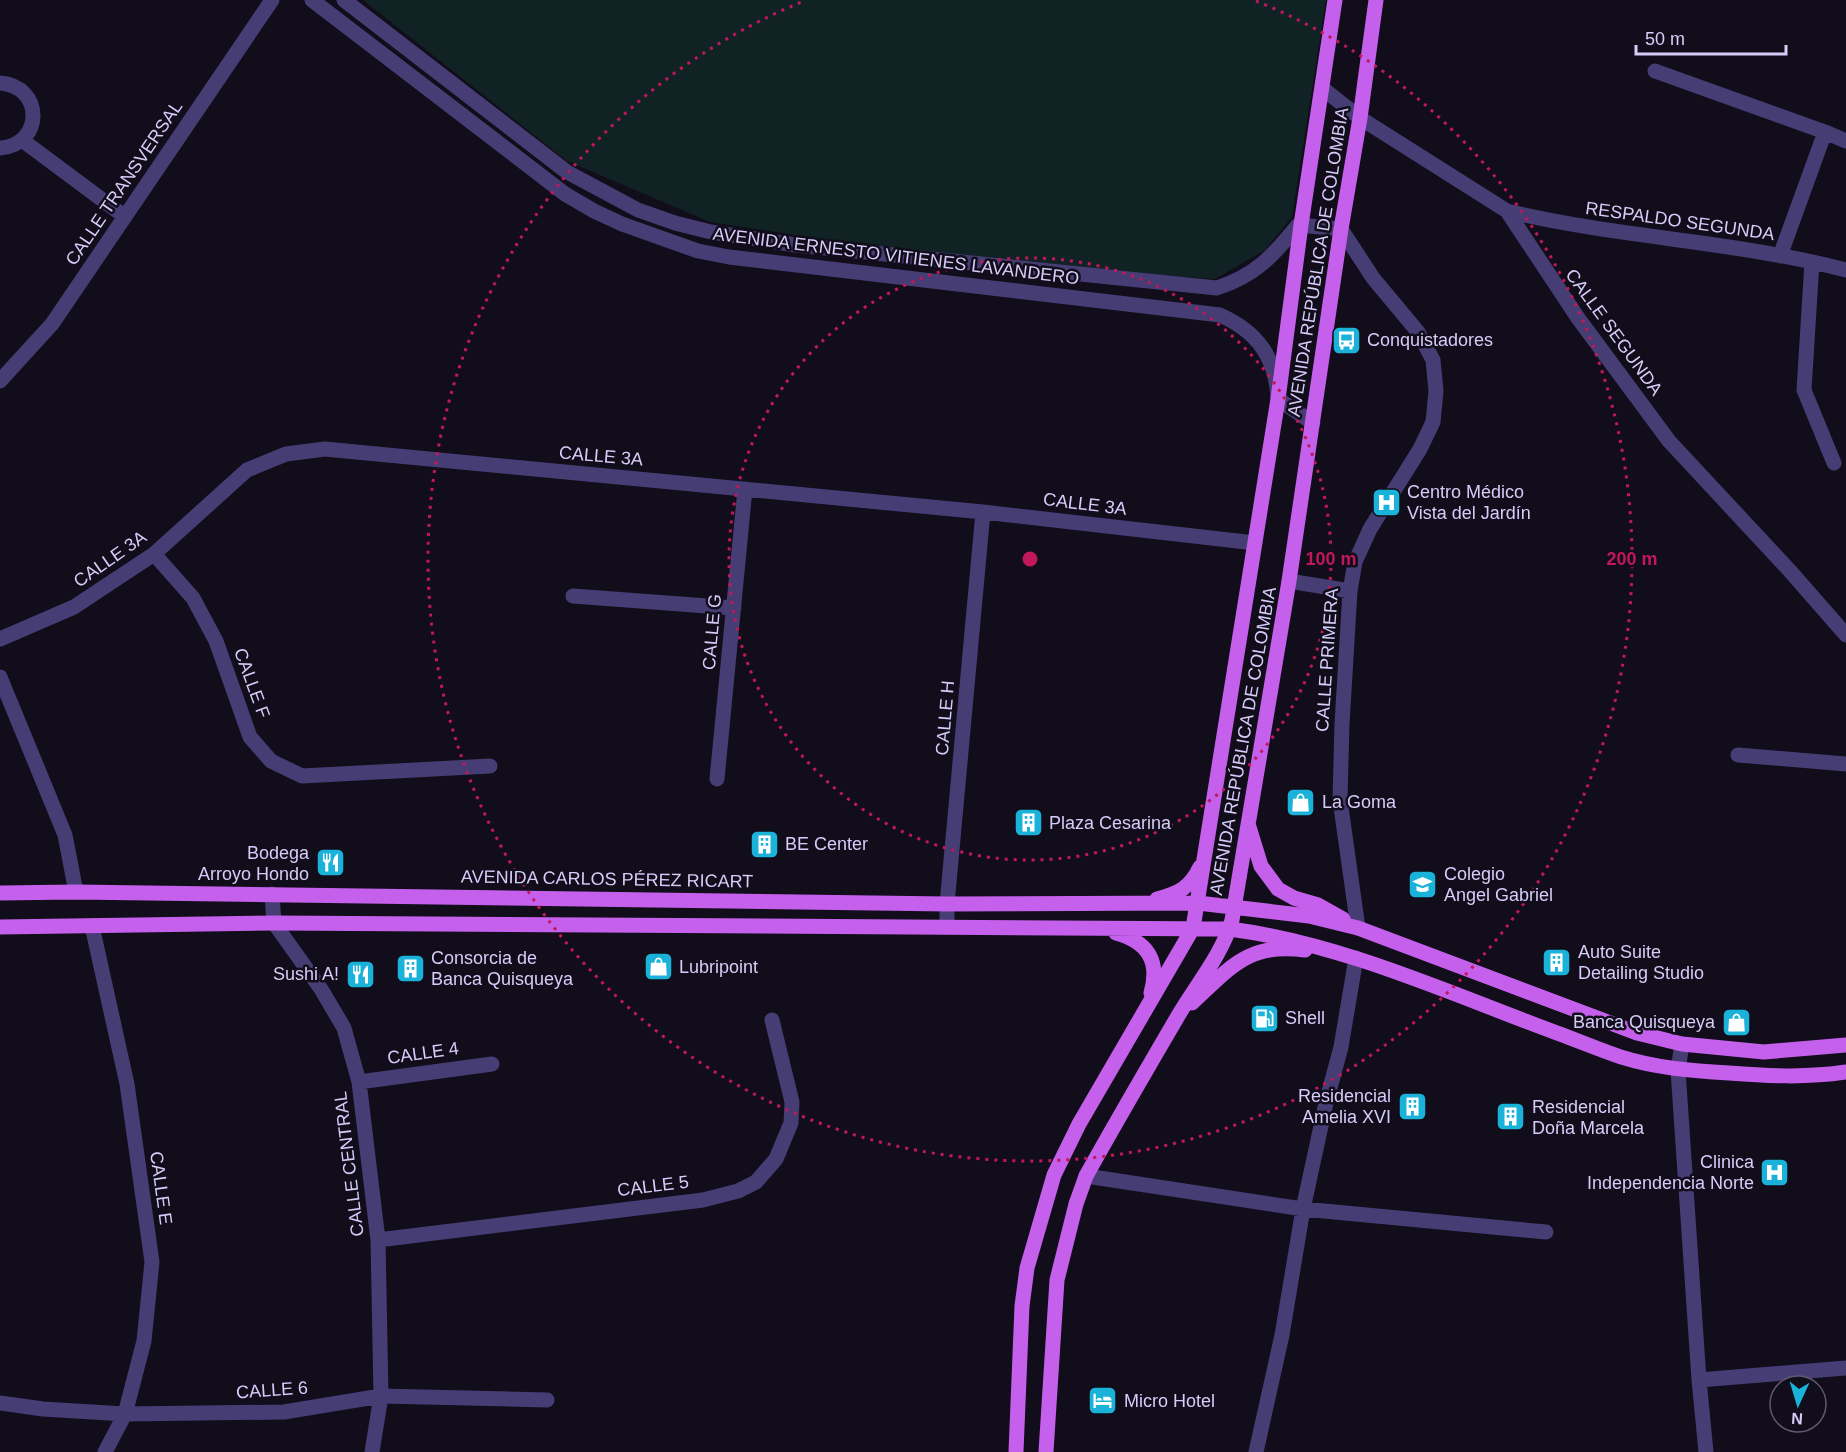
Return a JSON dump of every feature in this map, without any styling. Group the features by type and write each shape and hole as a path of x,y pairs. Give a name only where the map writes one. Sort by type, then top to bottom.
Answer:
{"main road":[{"name":"AVENIDA REPÚBLICA DE COLOMBIA","path":"1016,1452 1022,1306 1027,1268 1054,1175 1078,1124 1206,904 1206,853 1278,399 1301,225 1335,0"},
{"name":"AVENIDA REPÚBLICA DE COLOMBIA","path":"1046,1452 1057,1280 1076,1204 1086,1176 1230,929 1290,581 1377,0"},
{"path":"1248,825 1261,866 1278,889 1294,898 1318,905 1358,928 1637,1033 1682,1044 1764,1052 1846,1045"},
{"path":"1124,902 1157,899 1182,890 1193,880 1206,853"},
{"name":"AVENIDA CARLOS PÉREZ RICART","path":"0,893 272,894 947,904 1124,902 1206,904 1309,916 1358,928"},
{"path":"0,927 274,923 1230,929 1276,936 1348,956 1622,1057 1678,1070 1767,1076 1820,1076 1846,1072"},
{"path":"1099,928 1135,939 1145,948 1153,962 1153,983 1144,1012"},
{"path":"1178,1015 1226,970 1238,961 1259,952 1296,949 1348,956"}],"street":[{"name":"CALLE TRANSVERSAL","path":"0,381 52,324 272,0"},
{"name":"AVENIDA ERNESTO VITIENES LAVANDERO","path":"312,0 565,194 594,212 622,224 698,251 729,257 975,288 1221,315 1240,324 1253,335 1267,355 1277,377 1278,399"},
{"name":"AVENIDA ERNESTO VITIENES LAVANDERO","path":"344,0 567,171 638,210 711,232 795,245 1217,288 1251,273 1275,254 1298,225 1301,225"},
{"path":"1655,71 1846,141"},
{"path":"0,83 18,87 31,103 34,113 29,133 13,146 0,148"},
{"name":"CALLE SEGUNDA","path":"1322,88 1360,118 1508,211 1578,318 1669,441 1790,570 1846,635"},
{"path":"1780,256 1825,132"},
{"path":"22,140 124,216"},
{"path":"514,156 527,140"},
{"name":"RESPALDO SEGUNDA","path":"1508,211 1585,227 1780,256 1846,270"},
{"path":"1301,225 1341,229"},
{"name":"CALLE PRIMERA","path":"1341,229 1373,278 1418,332 1433,360 1436,391 1433,422 1420,449 1370,529 1356,562 1350,591 1340,800 1358,928"},
{"path":"793,266 795,245"},
{"path":"1812,262 1804,390 1834,463"},
{"path":"975,288 979,265"},
{"path":"1278,399 1313,423"},
{"name":"CALLE 3A","path":"0,639 75,607 154,554 248,470 286,454 325,449 983,512 1255,543"},
{"name":"CALLE G","path":"717,779 745,489"},
{"name":"CALLE H","path":"947,927 947,904 983,512"},
{"name":"CALLE F","path":"154,554 193,598 216,641 250,736 271,761 302,776 490,766"},
{"path":"1290,581 1350,591"},
{"path":"573,596 734,608"},
{"path":"0,677 64,835 76,892"},
{"path":"1738,756 1846,764"},
{"path":"272,894 274,923"},
{"name":"CALLE CENTRAL","path":"274,923 321,989 344,1028 358,1082 378,1240 381,1396 372,1452"},
{"name":"CALLE E","path":"92,926 127,1084 152,1262 144,1341 125,1414 105,1452"},
{"path":"1256,1452 1282,1335 1303,1209 1326,1103 1341,1047 1348,956"},
{"name":"CALLE 5","path":"378,1240 704,1200 738,1191 756,1182 776,1159 791,1123 792,1102 772,1020"},
{"path":"1682,1044 1678,1070 1706,1452"},
{"name":"CALLE 4","path":"358,1082 492,1064"},
{"path":"1086,1176 1303,1209 1546,1232"},
{"path":"1699,1380 1846,1368"},
{"name":"CALLE 6","path":"0,1403 43,1410 125,1414 284,1412 381,1396 547,1400"}],"shaded area":[{"path":"363,0 1326,0 1292,217 1265,250 1215,279 974,262 710,222 567,161"}],"place":[{"name":"Conquistadores","path":"1346,340"},
{"name":"Centro Médico Vista del Jardín","path":"1386,502"},
{"name":"La Goma","path":"1301,802"},
{"name":"Plaza Cesarina","path":"1028,823"},
{"name":"BE Center","path":"764,844"},
{"name":"Bodega Arroyo Hondo","path":"330,863"},
{"name":"Colegio Angel Gabriel","path":"1423,884"},
{"name":"Auto Suite Detailing Studio","path":"1557,962"},
{"name":"Lubripoint","path":"658,967"},
{"name":"Consorcia de Banca Quisqueya","path":"410,968"},
{"name":"Sushi A!","path":"360,974"},
{"name":"Shell","path":"1264,1018"},
{"name":"Banca Quisqueya","path":"1736,1022"},
{"name":"Residencial Amelia XVI","path":"1412,1106"},
{"name":"Residencial Doña Marcela","path":"1511,1117"},
{"name":"Clinica Independencia Norte","path":"1775,1172"},
{"name":"Micro Hotel","path":"1103,1401"}]}
